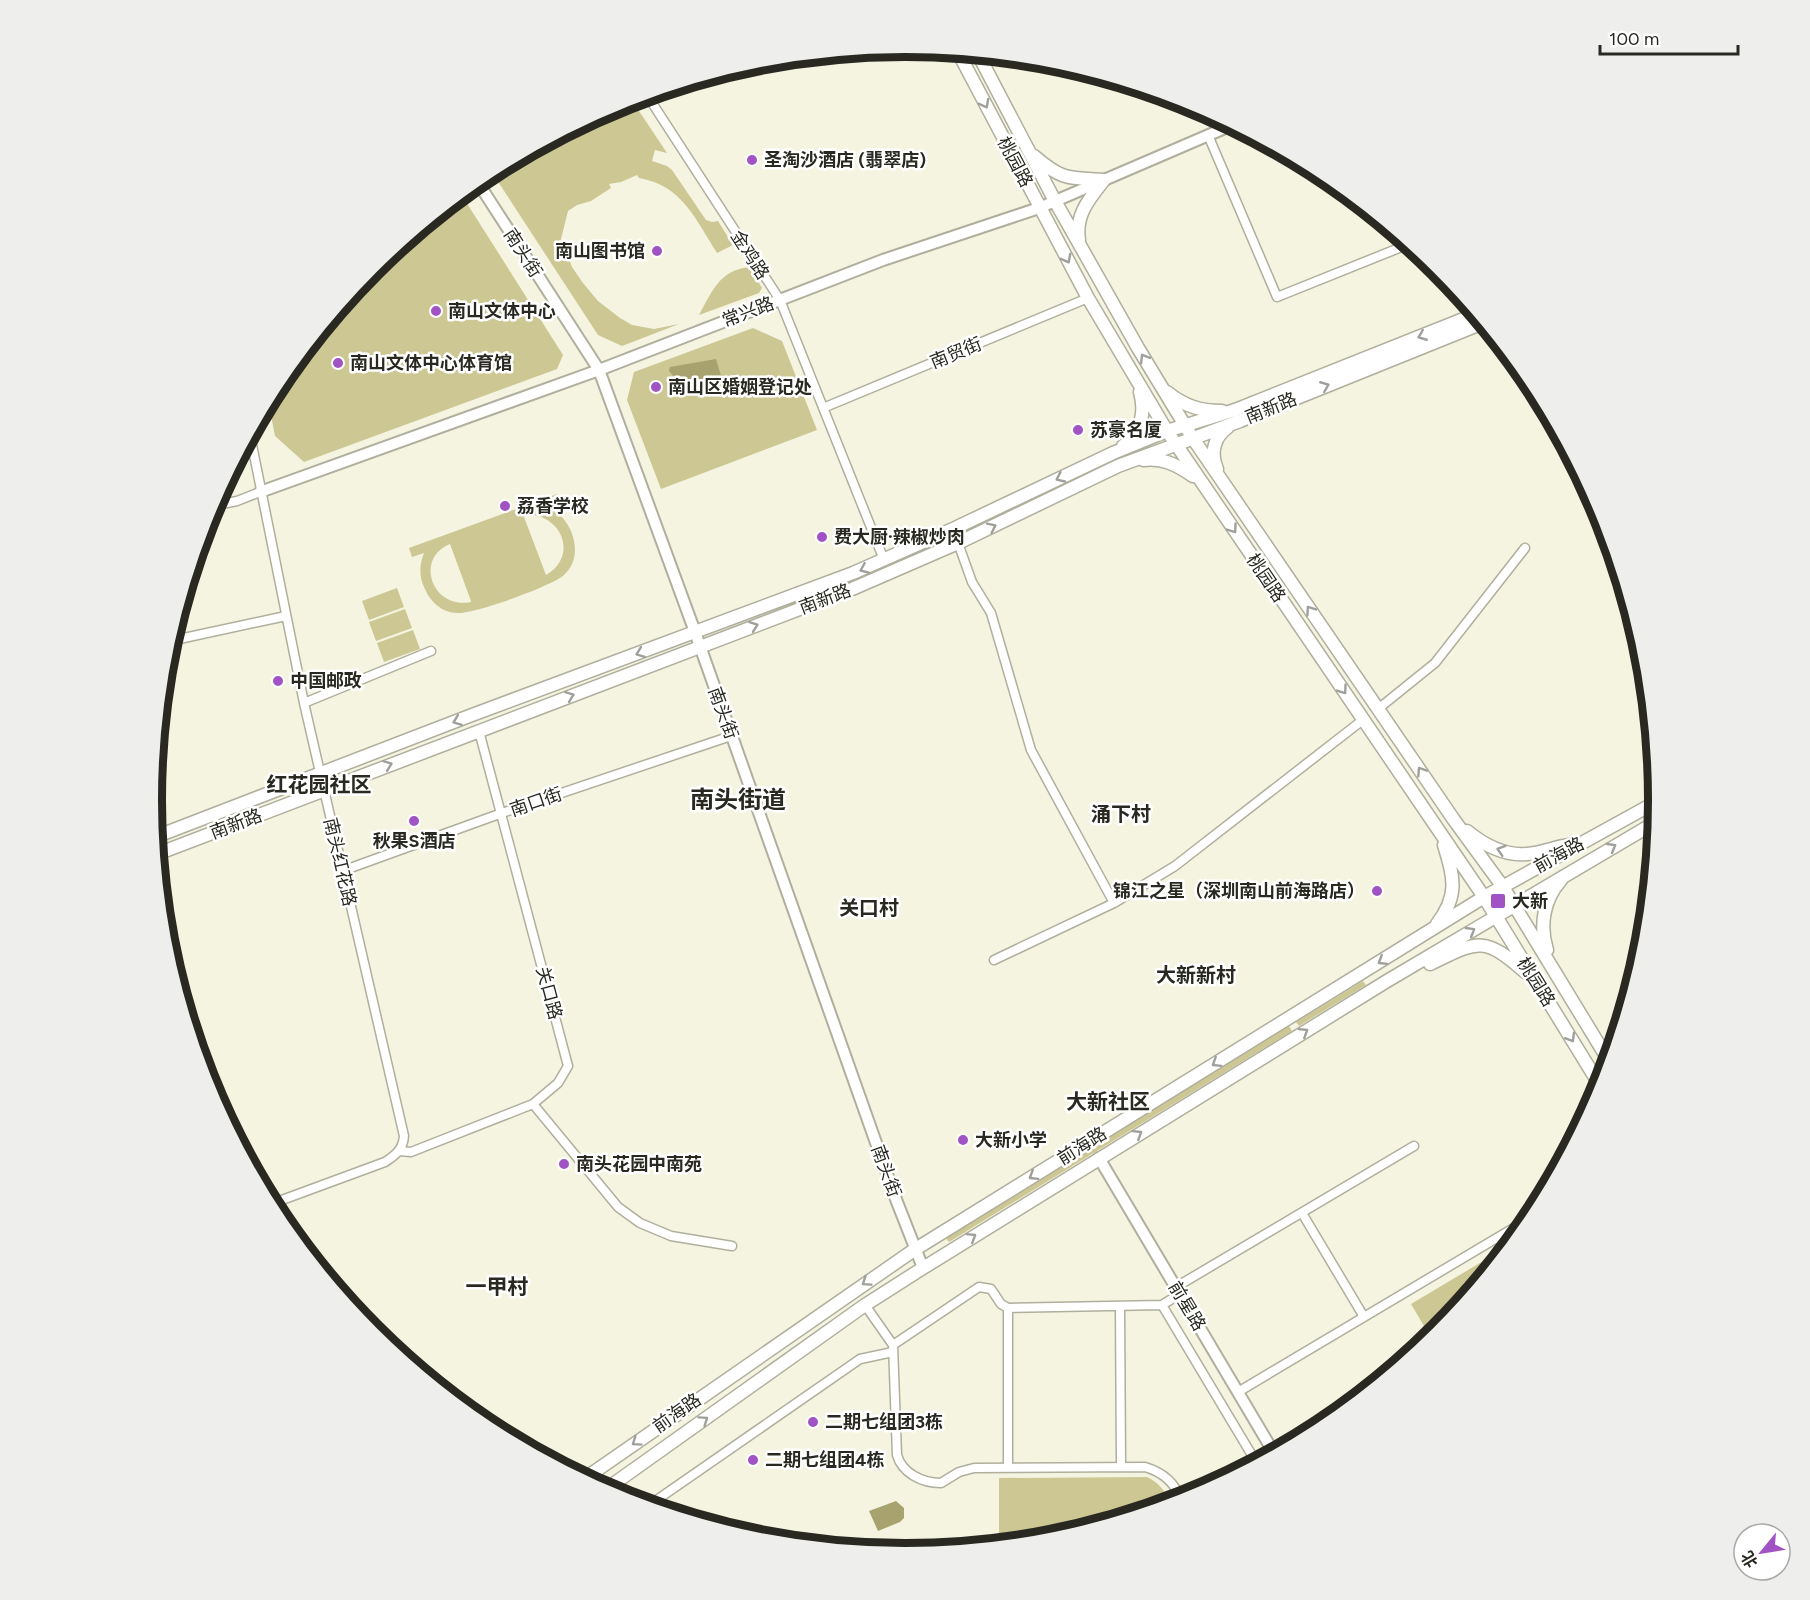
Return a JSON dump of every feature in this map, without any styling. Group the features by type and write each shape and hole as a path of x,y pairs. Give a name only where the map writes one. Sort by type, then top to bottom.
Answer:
{"main road":[{"name":"桃园路","path":"962,60 1088,298 1175,444 1484,897 1594,1077"},
{"name":"桃园路","path":"982,61 1082,250 1185,426 1454,820 1503,886 1604,1052"},
{"path":"1029,152 1050,170 1062,176 1104,180"},
{"path":"1082,250 1078,229 1081,215 1086,202 1104,180"},
{"name":"南新路","path":"164,851 852,589 958,543 1118,466 1192,437 1238,415 1469,317"},
{"name":"南新路","path":"163,834 811,590 884,560 1113,453 1167,431 1238,415 1476,326"},
{"path":"1113,453 1133,437 1142,420 1142,400 1136,380"},
{"path":"1158,382 1175,399 1186,405 1238,415"},
{"path":"1220,479 1213,451 1215,443 1238,415"},
{"path":"1118,466 1150,459 1163,460 1173,463 1200,480"},
{"name":"前海路","path":"592,1473 914,1250 1484,897 1648,807"},
{"path":"1454,820 1487,845 1510,853 1527,854 1579,844"},
{"name":"前海路","path":"615,1483 865,1305 923,1268 1387,981 1647,827"},
{"path":"1432,930 1446,912 1454,890 1453,877 1441,834"},
{"path":"1557,976 1544,940 1543,917 1552,892 1568,873"},
{"path":"1387,981 1431,964 1457,950 1478,944 1498,950 1512,960 1540,988"}],"street":[{"name":"金鸡路","path":"651,102 780,300 884,560"},
{"name":"常兴路","path":"260,492 599,370 883,260 1039,208 1223,129"},
{"path":"1208,135 1278,297 1402,247"},
{"name":"南头街","path":"482,189 599,370 695,632 914,1250 923,1268"},
{"name":"南贸街","path":"823,408 1088,298"},
{"name":"南头红花路","path":"252,447 304,703 404,1136 403,1145 399,1151"},
{"path":"225,503 260,492"},
{"path":"958,543 972,582 991,613 1031,750 1114,903"},
{"path":"1378,709 1435,663 1525,548"},
{"path":"180,639 286,616"},
{"path":"304,703 431,651"},
{"path":"994,960 1114,903 1175,866 1364,719"},
{"name":"关口路","path":"399,1151 411,1152 533,1104 558,1083 568,1066 479,731"},
{"name":"南口街","path":"342,871 502,813 731,736"},
{"path":"533,1104 618,1207 640,1223 670,1236 732,1246"},
{"path":"656,1500 860,1359 893,1348 975,1288 984,1286 991,1289 1001,1304 1008,1308 1162,1305 1178,1291 1414,1146"},
{"path":"280,1201 385,1162 399,1151"},
{"name":"前星路","path":"1099,1158 1270,1446"},
{"path":"1302,1213 1364,1317"},
{"path":"1238,1392 1511,1230"},
{"path":"865,1305 893,1348 896,1445 899,1462 905,1471 941,1483 966,1469 1145,1467 1163,1475 1178,1491"},
{"path":"1162,1305 1252,1456"},
{"path":"1120,1306 1121,1466"},
{"path":"1008,1308 1008,1468"}],"shaded area":[{"path":"637,108 667,153 655,150 652,161 672,170 706,220 718,221 733,245 717,253 694,217 677,196 666,188 639,178 637,175 609,184 611,188 591,201 577,205 568,211 560,243 572,267 598,301 632,325 654,329 679,324 622,346 598,335 496,179 576,134"},
{"name":"南山文体中心","path":"466,202 563,355 557,369 304,462 275,436 271,414 287,387 346,310 415,241"},
{"path":"750,267 762,288 759,293 699,315 713,290 724,277 739,269"},
{"path":"753,328 782,341 817,430 661,489 627,400 634,372"},
{"path":"716,359 722,379 672,396 677,385 669,371 670,367"},
{"path":"557,494 561,504 552,509 571,530 575,549 570,567 557,580 494,605 456,613 437,606 430,598 421,576 421,562 424,553 412,557 409,548","holes":["533,515 553,524 563,540 564,550 561,559 546,575 524,517","450,544 471,601 471,602 457,602 446,598 432,581 433,560 439,551"]},
{"path":"397,588 404,607 369,620 362,601"},
{"path":"405,609 412,628 376,641 369,622"},
{"path":"413,630 420,649 384,662 377,643"},
{"path":"1363,981 1366,985 1299,1026 1296,1022"},
{"path":"1289,1026 1292,1031 949,1242 946,1238"},
{"path":"1490,1257 1464,1290 1426,1329 1411,1304"},
{"path":"1147,1477 1161,1487 1166,1495 1097,1518 999,1537 999,1478"},
{"path":"896,1501 904,1508 904,1518 878,1531 869,1511"}],"place":[{"name":"圣淘沙酒店 (翡翠店)","path":"752,160"},
{"name":"南山图书馆","path":"657,251"},
{"name":"南山文体中心","path":"436,311"},
{"name":"南山文体中心体育馆","path":"338,363"},
{"name":"南山区婚姻登记处","path":"656,387"},
{"name":"苏豪名厦","path":"1078,430"},
{"name":"荔香学校","path":"505,506"},
{"name":"费大厨·辣椒炒肉","path":"822,537"},
{"name":"中国邮政","path":"278,681"},
{"name":"秋果S酒店","path":"414,821"},
{"name":"锦江之星（深圳南山前海路店）","path":"1377,891"},
{"name":"大新","path":"1498,901"},
{"name":"大新小学","path":"963,1140"},
{"name":"南头花园中南苑","path":"564,1164"},
{"name":"二期七组团3栋","path":"813,1422"},
{"name":"二期七组团4栋","path":"753,1460"}],"district":[{"name":"红花园社区","path":"319,784"},
{"name":"南头街道","path":"738,799"},
{"name":"涌下村","path":"1121,814"},
{"name":"关口村","path":"869,908"},
{"name":"大新新村","path":"1196,975"},
{"name":"大新社区","path":"1108,1101"},
{"name":"一甲村","path":"497,1286"}]}
